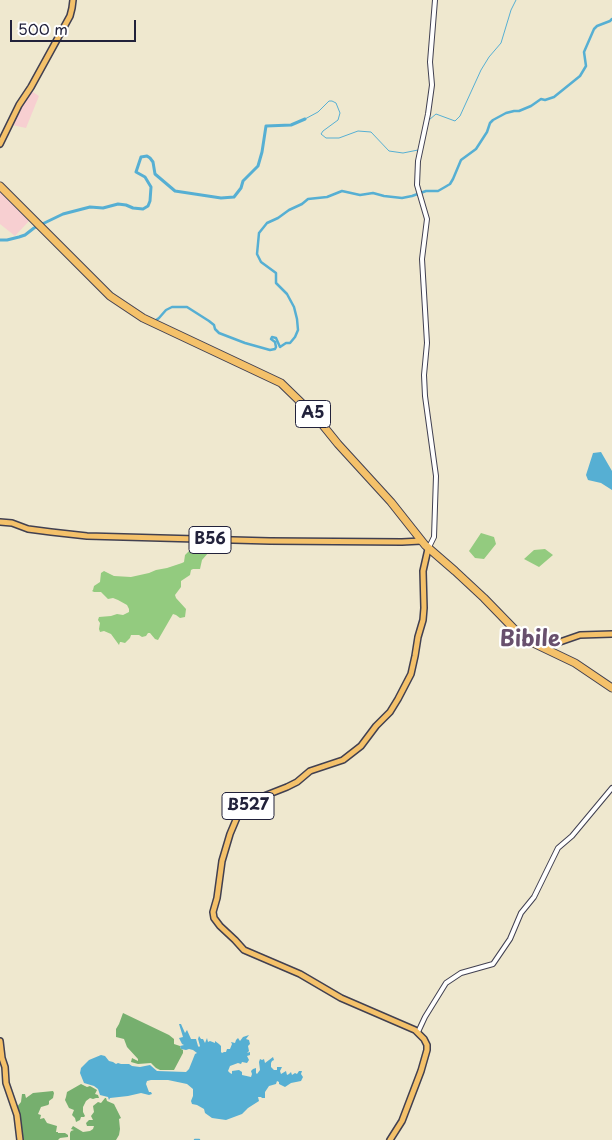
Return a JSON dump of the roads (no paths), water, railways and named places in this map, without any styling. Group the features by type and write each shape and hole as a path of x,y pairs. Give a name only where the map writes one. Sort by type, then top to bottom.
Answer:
{"highway":[{"name":"A5","path":"0,186 110,296 131,311 281,383 317,418 391,502 428,549 484,598 518,633 529,641 575,662 612,688"}],"main road":[{"path":"0,144 19,105 70,16 73,0"},
{"name":"B56","path":"0,522 12,523 28,529 87,536 300,542 421,541"},
{"name":"B527","path":"413,1030 341,998 300,974 244,950 220,926 214,918 213,912 217,898 222,861 238,815 259,798 297,782 310,771 343,760 361,746 376,726 390,712 398,699 412,674 418,636 423,620 423,571 428,549"},
{"path":"547,649 554,644 580,635 612,634"},
{"path":"390,1140 402,1121 427,1050 423,1037 413,1030"},
{"path":"0,1041 6,1083 18,1115 20,1140"}],"street":[{"path":"428,549 434,537 436,476 424,375 427,343 422,259 427,219 418,191 418,161 432,85 430,62 435,0"},
{"path":"413,1030 425,1017 446,982 461,973 493,964 510,939 521,913 534,897 558,848 572,836 612,788"}],"water":[{"path":"601,452 612,471 612,490 601,483 588,480 586,475 593,453"},
{"path":"179,1024 181,1024 185,1033 187,1030 191,1039 196,1039 199,1047 199,1036 205,1043 207,1038 208,1042 215,1043 215,1041 221,1046 222,1053 230,1049 231,1042 235,1043 238,1038 240,1041 243,1037 249,1035 246,1039 249,1040 250,1044 247,1053 250,1052 250,1055 247,1056 249,1060 247,1063 242,1062 241,1064 238,1063 230,1066 228,1071 232,1074 232,1071 239,1070 242,1072 242,1075 251,1077 253,1069 256,1068 257,1074 260,1070 260,1059 264,1059 265,1063 273,1057 274,1060 271,1063 271,1067 274,1070 277,1070 277,1067 282,1067 281,1074 286,1071 287,1075 291,1072 292,1075 302,1071 303,1077 301,1081 291,1083 285,1087 277,1081 276,1084 269,1086 265,1092 265,1098 258,1097 259,1101 242,1114 226,1120 212,1118 205,1113 204,1109 192,1104 193,1089 187,1084 168,1080 151,1080 147,1081 146,1084 149,1092 152,1094 141,1093 110,1098 109,1100 108,1097 100,1095 98,1089 94,1086 84,1083 80,1073 81,1068 89,1060 101,1055 116,1064 129,1064 140,1067 150,1065 157,1071 186,1072 197,1053 189,1049 181,1049 180,1046 184,1045 179,1038 183,1037"}],"waterway":[{"path":"429,120 436,114 455,121 460,116 481,70 501,43 516,0"},
{"path":"155,321 172,307 187,307 214,325 219,333 245,343 270,350 276,347 275,342 271,339 272,337 276,338 280,347 290,343 298,330 294,307 287,294 276,283 276,273 261,262 257,254 259,233 267,223 308,199 327,197 342,191 360,195 373,193 402,198 426,191 438,191 445,187 453,179 461,160 476,149 493,120 506,113 519,111 531,106 541,99 545,100 554,97 580,76 586,66 584,52 594,29 612,19"},
{"path":"305,119 318,112 329,101 332,101 336,103 340,113 338,120 321,134 326,138 339,138 358,131 371,132 389,151 403,153 418,150"},
{"path":"0,240 25,235 34,228 63,214 90,207 103,208 118,204 143,209 148,206 150,201 151,187 145,177 136,172 141,157 147,156 150,158 153,162 155,174 175,191 221,198 234,197 241,188 243,181 258,166 266,126 291,125 305,119"},
{"path":"424,141 428,123"}],"district":[{"name":"Bibile","path":"530,640"}]}
